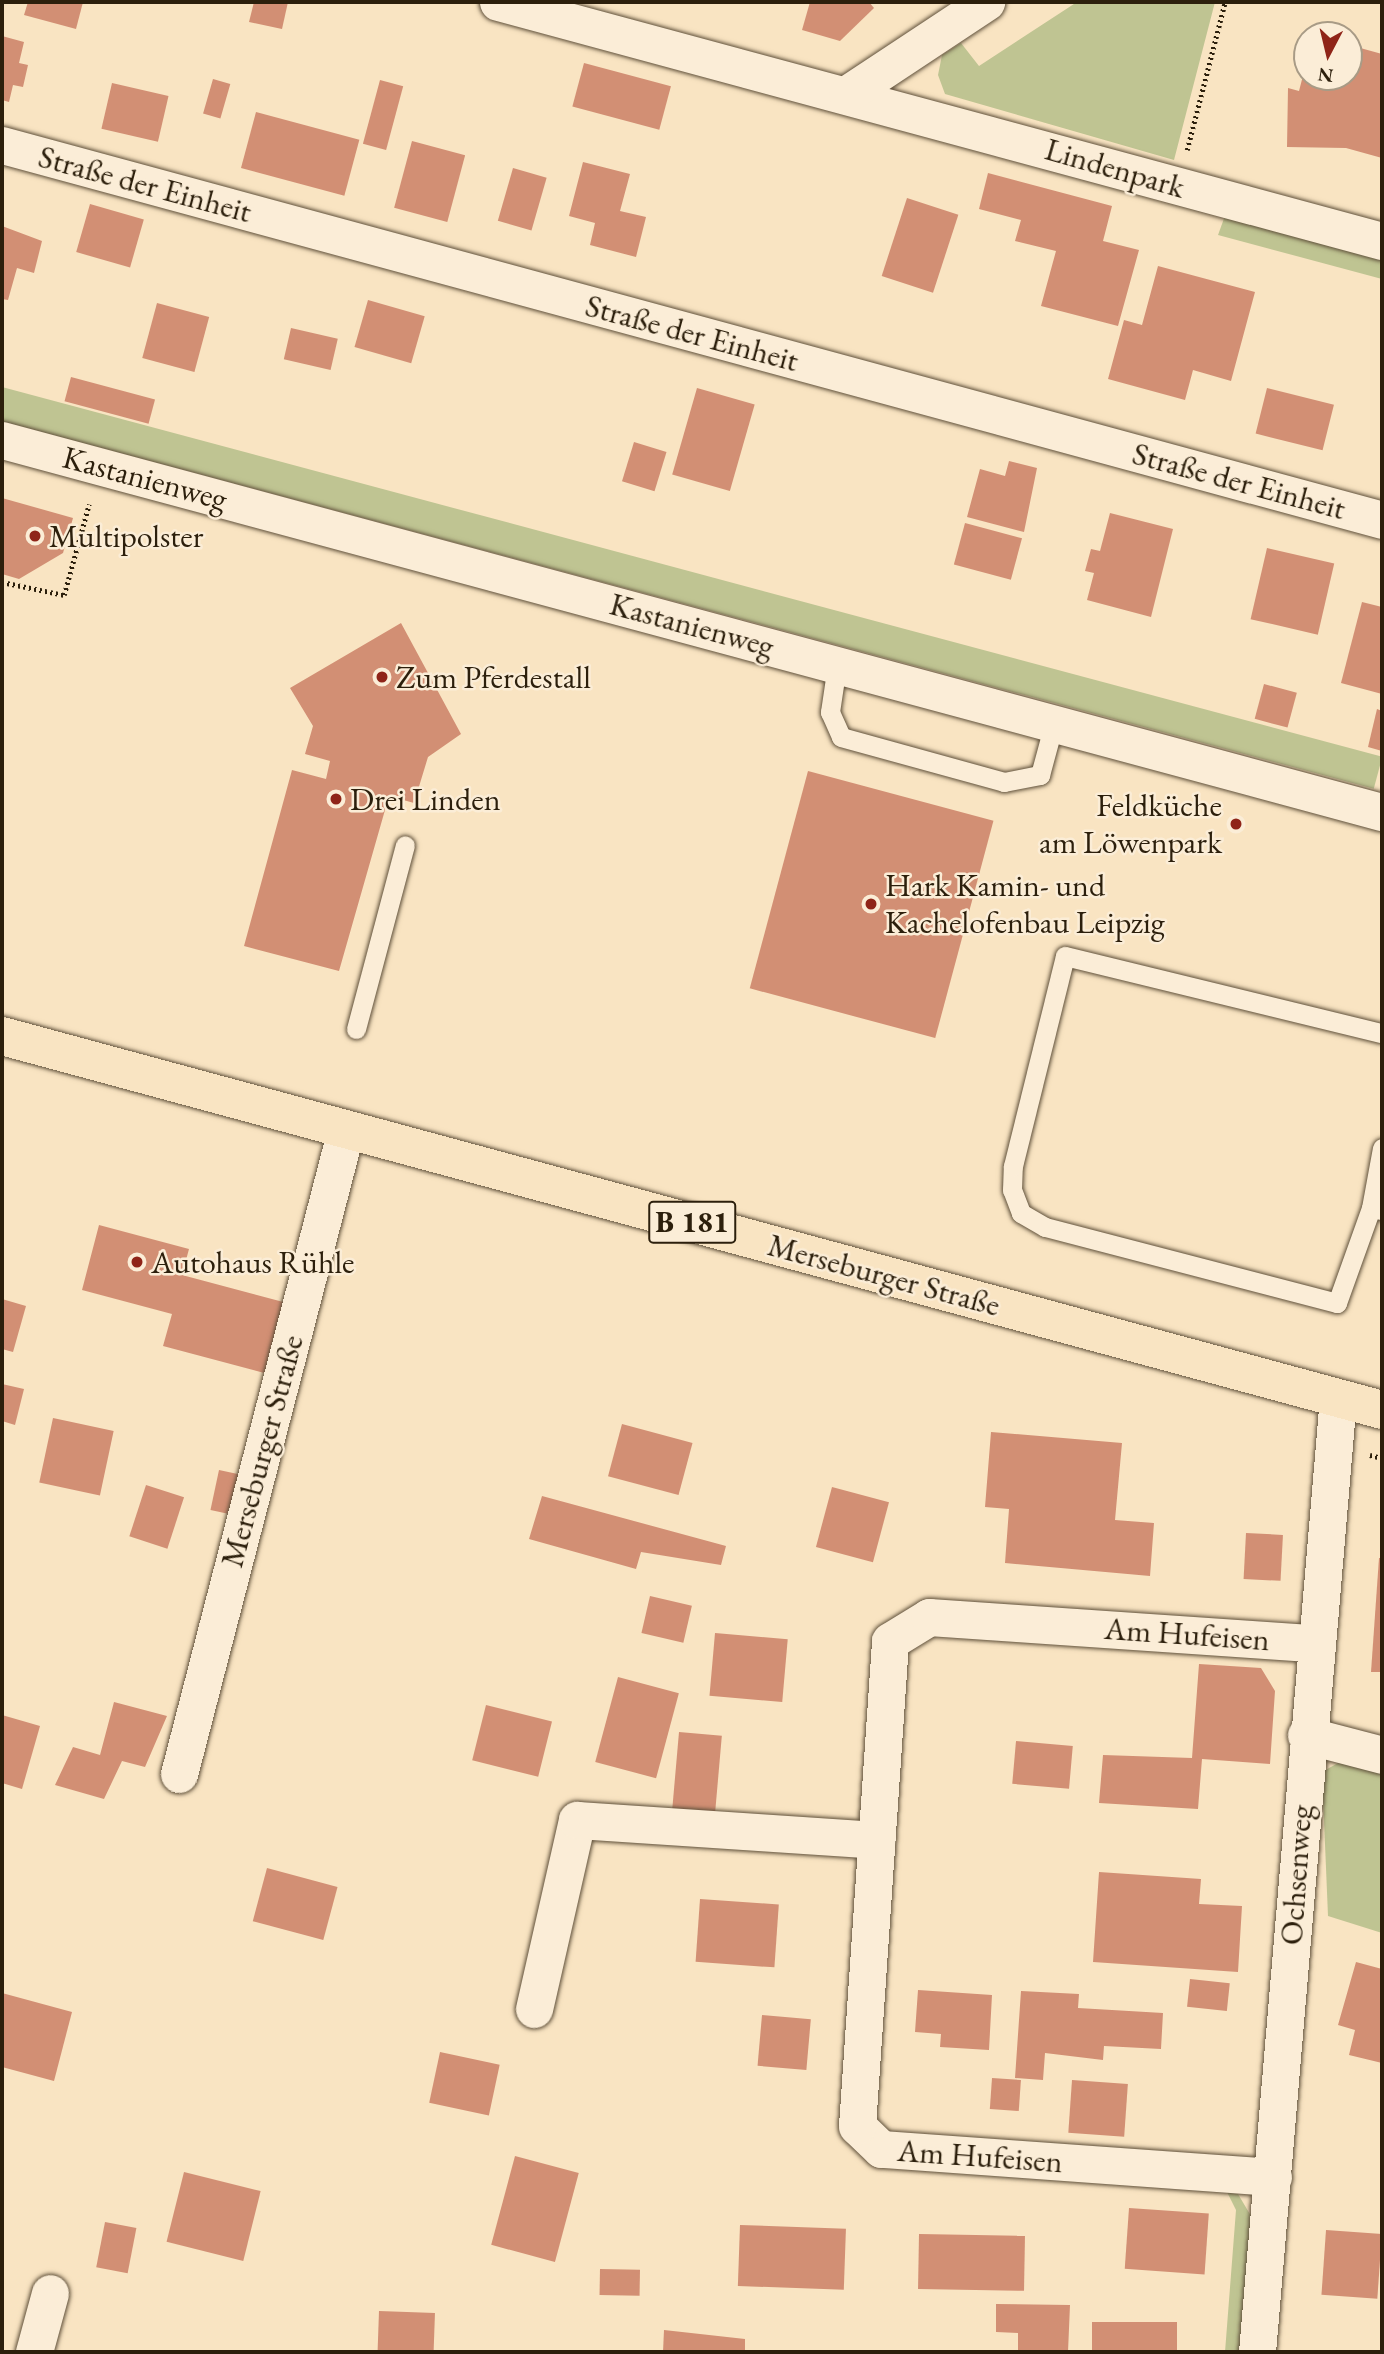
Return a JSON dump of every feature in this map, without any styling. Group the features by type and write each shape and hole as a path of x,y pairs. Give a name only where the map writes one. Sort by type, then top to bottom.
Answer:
{"main road":[{"name":"Merseburger Straße","path":"2,1036 1382,1410"}],"street":[{"name":"Lindenpark","path":"498,2 847,94 1382,241"},
{"path":"847,94 986,2"},
{"name":"Straße der Einheit","path":"2,145 1382,520"},
{"name":"Kastanienweg","path":"2,440 1382,812"},
{"name":"Merseburger Straße","path":"178,1774 346,1129"},
{"name":"Ochsenweg","path":"1257,2352 1273,2177 1313,1643 1338,1398"},
{"name":"Am Hufeisen","path":"1273,2177 881,2149 868,2141 857,2126 890,1642 908,1625 929,1617 1313,1643"},
{"path":"1306,1735 1382,1755"},
{"path":"534,2009 577,1821 876,1840"},
{"path":"34,2352 50,2293"}],"lane":[{"path":"838,665 830,712 841,737 1004,782 1040,775 1054,723"},
{"path":"356,1029 405,845"},
{"path":"1382,1033 1065,956 1013,1166 1012,1190 1021,1213 1045,1227 1336,1303 1377,1209 1382,1148"}],"path":[{"path":"1178,186 1225,2"},
{"path":"2,582 64,594 99,466"}],"green space":[{"path":"1077,2 1215,2 1174,160 945,94 938,75 942,55 961,43 979,66"},
{"path":"1226,213 1382,251 1382,279 1218,235"},
{"path":"2,387 1382,757 1374,789 2,421"},
{"path":"1347,1758 1382,1768 1382,1933 1328,1916 1322,1772"},
{"path":"1227,2192 1238,2194 1254,2221 1246,2352 1225,2352 1236,2210"}],"building":[{"path":"28,2 83,2 76,29 24,15"},
{"path":"254,2 288,2 282,29 249,22"},
{"path":"810,2 869,2 874,8 840,41 802,30"},
{"path":"2,36 24,42 19,63 28,65 23,87 13,85 9,102 2,100"},
{"path":"1363,49 1382,54 1382,158 1346,148 1287,147 1288,88 1293,91 1363,91"},
{"path":"584,63 671,86 659,130 572,106"},
{"path":"213,79 230,84 220,119 203,114"},
{"path":"380,80 403,86 386,150 363,144"},
{"path":"112,83 169,96 158,142 101,129"},
{"path":"256,112 359,140 344,196 241,168"},
{"path":"412,141 465,155 447,222 394,208"},
{"path":"583,162 630,174 620,211 646,217 636,257 590,245 595,223 569,216"},
{"path":"513,168 547,178 531,231 498,221"},
{"path":"988,173 1112,206 1103,241 1139,250 1118,326 1041,306 1056,251 1015,241 1021,220 979,209"},
{"path":"907,198 958,215 933,293 882,276"},
{"path":"90,204 144,219 130,267 76,252"},
{"path":"2,226 42,241 34,273 17,268 8,300 2,299"},
{"path":"1158,266 1255,292 1231,381 1193,370 1185,400 1108,379 1124,320 1142,325"},
{"path":"368,300 425,316 411,363 354,347"},
{"path":"157,303 209,317 194,372 142,358"},
{"path":"291,328 338,339 331,370 284,359"},
{"path":"71,377 155,400 149,424 65,401"},
{"path":"697,388 755,405 730,491 672,475"},
{"path":"1267,388 1334,405 1323,450 1256,434"},
{"path":"634,442 667,452 655,491 622,481"},
{"path":"1009,461 1037,468 1024,532 967,517 980,469 1005,476"},
{"name":"Multipolster","path":"2,498 73,518 63,553 19,579 2,574"},
{"path":"1110,513 1173,529 1151,617 1087,600 1094,573 1085,571 1091,549 1100,551"},
{"path":"965,523 1022,538 1011,580 954,565"},
{"path":"1267,548 1334,564 1318,635 1251,619"},
{"path":"1362,602 1382,607 1382,694 1341,683"},
{"name":"Drei Linden","path":"401,623 461,734 428,757 414,803 389,796 339,971 244,946 292,770 326,779 330,761 305,754 313,726 290,688"},
{"path":"1264,684 1297,693 1288,728 1255,719"},
{"path":"1377,709 1382,711 1382,751 1368,747"},
{"name":"Hark Kamin- und Kachelofenbau Leipzig","path":"808,771 993,821 935,1038 750,988"},
{"path":"99,1225 189,1249 182,1275 287,1303 268,1374 163,1346 172,1314 82,1290"},
{"path":"2,1299 26,1306 13,1352 2,1349"},
{"path":"2,1384 24,1389 15,1425 2,1421"},
{"path":"53,1418 114,1431 100,1495 39,1483"},
{"path":"622,1424 693,1443 679,1495 608,1476"},
{"path":"991,1432 1122,1443 1115,1520 1154,1523 1150,1576 1005,1563 1009,1509 985,1507"},
{"path":"219,1470 243,1475 235,1515 210,1510"},
{"path":"146,1485 184,1497 167,1549 129,1536"},
{"path":"832,1487 889,1502 873,1562 816,1547"},
{"path":"542,1496 726,1546 721,1565 641,1552 636,1569 529,1539"},
{"path":"1246,1533 1283,1535 1281,1581 1244,1579"},
{"path":"1379,1558 1382,1558 1382,1672 1371,1672"},
{"path":"650,1596 692,1606 683,1643 641,1633"},
{"path":"715,1633 788,1639 782,1702 710,1696"},
{"path":"1199,1664 1261,1668 1275,1691 1270,1764 1202,1759 1198,1809 1099,1803 1103,1755 1192,1758"},
{"path":"618,1677 679,1693 656,1778 595,1762"},
{"path":"114,1702 167,1716 145,1767 122,1761 104,1799 55,1785 73,1747 100,1755"},
{"path":"486,1705 552,1721 538,1777 472,1760"},
{"path":"2,1715 40,1726 22,1789 2,1783"},
{"path":"679,1732 722,1736 715,1815 672,1812"},
{"path":"1016,1741 1073,1746 1069,1789 1012,1784"},
{"path":"267,1868 338,1887 323,1940 253,1921"},
{"path":"1099,1872 1201,1879 1199,1904 1242,1906 1238,1972 1093,1962"},
{"path":"700,1899 779,1905 774,1967 696,1962"},
{"path":"1356,1962 1382,1969 1382,2063 1349,2055 1355,2030 1338,2025"},
{"path":"1190,1979 1230,1983 1227,2011 1187,2007"},
{"path":"918,1990 992,1995 989,2050 940,2047 941,2034 915,2032"},
{"path":"1021,1991 1079,1994 1078,2008 1163,2013 1161,2049 1104,2046 1103,2060 1045,2053 1043,2080 1015,2078"},
{"path":"2,1993 72,2012 54,2081 2,2067"},
{"path":"762,2015 811,2019 806,2070 758,2066"},
{"path":"440,2052 500,2065 489,2116 429,2103"},
{"path":"992,2078 1021,2080 1019,2111 990,2109"},
{"path":"1072,2080 1128,2084 1124,2137 1068,2133"},
{"path":"515,2156 579,2173 555,2262 491,2245"},
{"path":"184,2172 261,2191 243,2261 167,2242"},
{"path":"1129,2208 1209,2214 1205,2274 1125,2269"},
{"path":"105,2222 136,2228 128,2273 96,2267"},
{"path":"740,2225 846,2229 844,2290 738,2286"},
{"path":"1326,2230 1382,2234 1377,2299 1321,2295"},
{"path":"919,2234 1025,2236 1024,2291 918,2289"},
{"path":"600,2269 640,2270 640,2296 600,2295"},
{"path":"996,2304 1070,2305 1068,2352 1018,2351 1018,2333 996,2332"},
{"path":"379,2311 435,2313 434,2352 378,2352"},
{"path":"1092,2322 1177,2322 1177,2352 1092,2352"},
{"path":"664,2330 745,2339 745,2352 663,2352"}],"place":[{"name":"Multipolster","path":"35,536"},
{"name":"Zum Pferdestall","path":"382,677"},
{"name":"Drei Linden","path":"336,799"},
{"name":"Feldküche am Löwenpark","path":"1236,824"},
{"name":"Hark Kamin- und Kachelofenbau Leipzig","path":"871,904"},
{"name":"Autohaus Rühle","path":"137,1262"}]}
